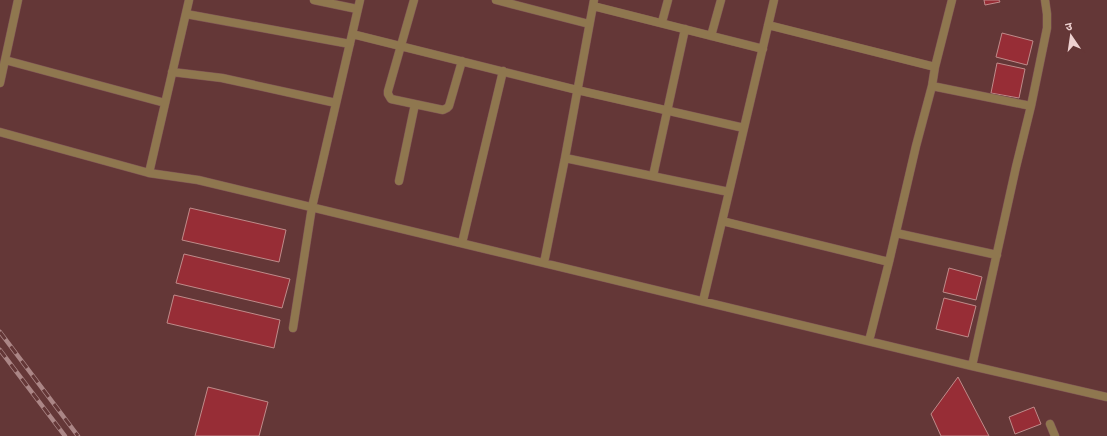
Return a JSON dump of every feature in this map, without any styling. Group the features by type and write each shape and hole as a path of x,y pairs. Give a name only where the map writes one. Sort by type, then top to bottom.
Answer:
{"street":[{"path":"0,83 18,0"},
{"path":"148,173 190,0"},
{"path":"314,0 357,10"},
{"path":"293,328 312,207 360,0"},
{"path":"414,0 388,91 391,99 443,110 447,108 449,106 462,61"},
{"path":"496,0 589,24"},
{"path":"662,22 668,0"},
{"path":"711,36 721,0"},
{"path":"703,301 774,0"},
{"path":"869,341 952,0"},
{"path":"972,366 1031,106 1047,28 1045,0"},
{"path":"544,263 594,3 763,49"},
{"path":"186,14 350,44"},
{"path":"768,25 935,67"},
{"path":"653,176 685,29"},
{"path":"352,34 577,90 744,128"},
{"path":"5,60 165,103"},
{"path":"172,72 222,78 336,103"},
{"path":"462,243 503,72"},
{"path":"932,86 1031,106"},
{"path":"399,181 415,104"},
{"path":"0,132 148,173 198,180 972,366 1107,396"},
{"path":"565,158 729,192"},
{"path":"722,221 889,262"},
{"path":"896,232 997,255"},
{"path":"1050,424 1055,436"}],"building":[{"path":"984,0 999,0 1000,2 985,5"},
{"path":"1002,33 1033,41 1027,65 996,57"},
{"path":"997,63 1025,69 1019,98 991,93"},
{"path":"190,208 286,230 279,262 182,240"},
{"path":"184,254 290,279 282,308 176,283"},
{"path":"949,268 982,277 976,300 943,292"},
{"path":"174,295 280,320 274,348 167,323"},
{"path":"944,298 976,306 968,337 936,329"},
{"path":"958,377 989,436 941,436 931,414"},
{"path":"208,387 268,402 259,436 195,436"},
{"path":"1034,407 1041,424 1015,434 1009,417"}],"railway":[{"path":"0,332 78,436"},
{"path":"0,350 65,436"}]}
